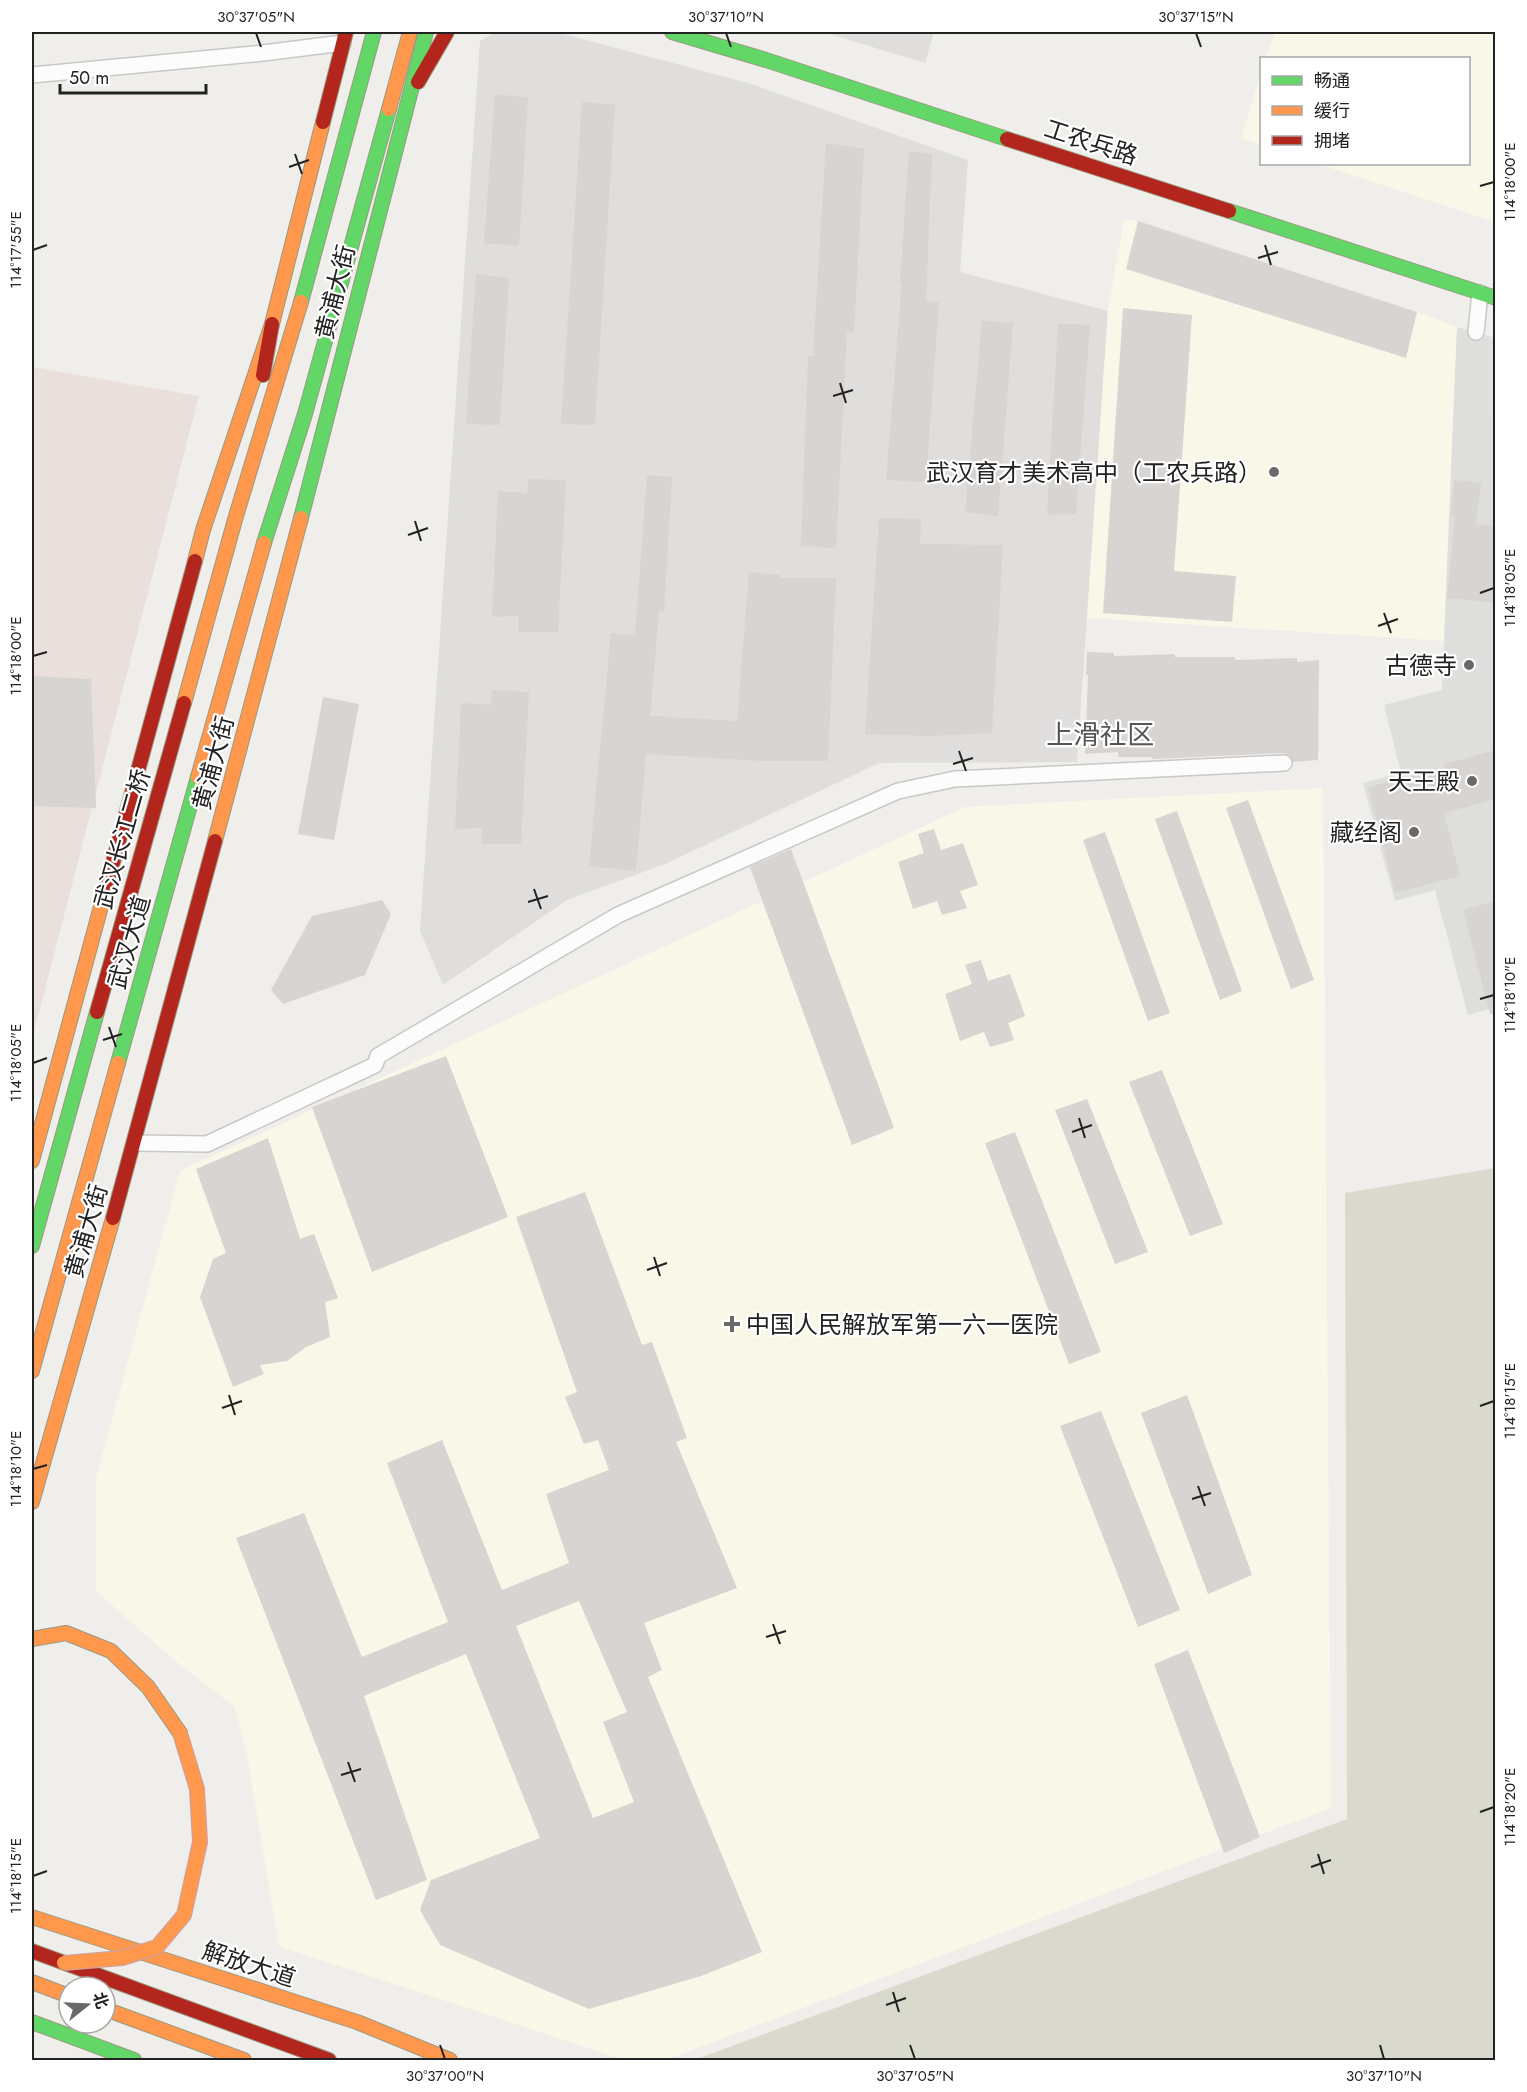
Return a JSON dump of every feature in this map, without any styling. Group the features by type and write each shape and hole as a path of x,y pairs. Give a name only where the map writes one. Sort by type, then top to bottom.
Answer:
{"main road":[{"path":"236,516 293,330 375,32"},
{"path":"305,414 410,32"},
{"name":"黄浦大街","path":"32,1502 135,1143 297,532 426,32"},
{"path":"407,100 447,32"},
{"name":"工农兵路","path":"672,32 766,60 1496,298"},
{"name":"工农兵路","path":"712,32 1496,286"},
{"path":"236,516 272,324 345,37"},
{"path":"32,1161 203,530 272,324"},
{"path":"305,414 342,356"},
{"name":"武汉大道","path":"32,1371 269,525 305,414"},
{"name":"武汉长江二桥","path":"32,1246 236,516"},
{"path":"32,1639 66,1633 111,1651 148,1687 180,1733 197,1790 200,1842 184,1915 157,1947 122,1958 64,1963"},
{"name":"解放大道","path":"32,1917 357,2022 450,2061"},
{"path":"32,1951 329,2061"},
{"path":"32,1982 57,1991"},
{"path":"117,2013 244,2061"},
{"path":"32,2022 134,2061"}],"street":[{"path":"32,75 263,53 345,37"},
{"path":"1476,332 1480,293"},
{"path":"135,1143 207,1144 375,1065 378,1056 618,915 898,791 955,778 1284,763"}],"shaded area":[{"path":"496,32 556,32 748,83 968,160 960,272 1108,311 1077,762 879,763 665,864 567,900 443,985 420,931 480,41"},
{"path":"823,32 934,32 925,63"},
{"path":"1275,32 1495,32 1495,222 1321,165 1470,165 1470,57 1266,57"},
{"path":"1260,76 1260,145 1241,138"},
{"name":"武汉育才美术高中（工农兵路）","path":"1124,219 1138,221 1457,327 1444,641 1087,618 1108,311"},
{"name":"古德寺","path":"1457,327 1489,336 1490,416 1495,429 1495,1007 1468,1015 1435,890 1395,901 1363,783 1401,773 1384,705 1442,690"},
{"path":"1489,336 1495,338 1495,429 1490,417"},
{"path":"32,367 199,396 32,1039"},
{"name":"中国人民解放军第一六一医院","path":"1323,788 1331,1808 666,2060 624,2060 279,1946 247,1755 235,1707 174,1660 96,1591 96,1478 180,1171 965,807"},
{"path":"1495,1168 1495,2060 694,2060 1347,1819 1345,1193"}],"building":[{"path":"495,94 528,98 519,245 484,244"},
{"path":"582,102 615,105 595,425 561,424"},
{"path":"826,143 864,149 854,332 847,331 836,548 801,546 808,356 813,356"},
{"path":"909,151 932,154 926,301 939,302 926,482 886,480 902,283 900,283"},
{"path":"1138,221 1417,312 1406,358 1126,269"},
{"path":"476,274 509,278 500,425 466,424"},
{"path":"1123,308 1192,315 1174,571 1236,576 1232,622 1103,613"},
{"path":"982,321 1013,323 998,516 965,512"},
{"path":"1058,324 1090,325 1076,514 1047,515"},
{"path":"647,475 672,477 664,611 659,612 650,716 737,721 749,572 780,575 780,578 836,578 828,761 764,761 646,754 636,871 589,866 611,633 635,636"},
{"path":"528,479 566,480 558,632 518,632 518,616 492,617 498,491 527,493"},
{"path":"1454,480 1481,483 1476,524 1496,526 1496,603 1447,598 1455,516 1451,515"},
{"path":"879,518 921,519 920,544 1003,545 992,733 929,736 865,734"},
{"path":"1087,652 1114,653 1114,656 1175,654 1175,657 1235,657 1235,660 1297,658 1297,662 1319,660 1318,760 1293,762 1289,755 1284,753 1152,759 1152,757 1118,757 1118,752 1085,754"},
{"path":"32,676 91,679 96,808 32,806"},
{"path":"492,690 529,692 521,844 481,844 482,828 455,829 461,703 491,705"},
{"path":"323,697 359,704 334,840 298,834"},
{"name":"藏经阁","path":"1496,750 1496,799 1444,813 1460,876 1395,893 1368,787 1445,768 1444,764"},
{"path":"1248,800 1314,980 1291,989 1226,808"},
{"path":"1177,811 1242,991 1220,1000 1155,819"},
{"path":"934,829 941,850 963,843 978,885 960,891 967,908 942,915 937,901 913,909 898,862 924,853 918,834"},
{"path":"1105,832 1170,1013 1148,1021 1083,840"},
{"path":"791,849 894,1128 852,1145 750,867"},
{"path":"382,900 391,914 365,975 283,1004 271,990 312,916"},
{"path":"1496,901 1496,1014 1490,1014 1463,910"},
{"path":"981,960 988,981 1010,974 1025,1016 1008,1023 1014,1040 990,1047 984,1032 960,1041 945,994 972,984 965,965"},
{"path":"446,1056 508,1217 372,1272 312,1107"},
{"path":"1162,1070 1223,1224 1190,1236 1129,1082"},
{"path":"1087,1099 1148,1252 1115,1264 1055,1110"},
{"path":"1015,1132 1101,1352 1069,1364 985,1143"},
{"path":"268,1138 300,1239 314,1234 338,1298 325,1302 330,1337 306,1347 287,1361 260,1365 264,1374 233,1387 200,1297 213,1259 226,1253 196,1169"},
{"path":"585,1192 642,1345 652,1342 687,1438 676,1442 737,1588 644,1623 662,1670 648,1677 762,1952 701,1976 589,2009 440,1945 420,1910 431,1880 540,1838 466,1654 364,1696 427,1880 376,1900 236,1538 304,1513 362,1657 448,1622 387,1463 442,1440 502,1590 569,1563 546,1494 609,1470 598,1440 584,1444 565,1397 577,1392 516,1217","holes":["579,1601 627,1712 603,1722 634,1802 593,1818 516,1626"]},
{"path":"1187,1395 1252,1575 1208,1594 1141,1413"},
{"path":"1101,1411 1180,1610 1138,1627 1060,1426"},
{"path":"1188,1650 1260,1837 1224,1853 1154,1664"}],"traffic: fast":[{"path":"301,302 374,32"},
{"path":"301,518 426,32"},
{"path":"672,32 766,60 1007,139"},
{"path":"264,543 305,414 389,109"},
{"path":"1229,211 1496,298"},
{"path":"118,1063 198,777"},
{"path":"32,1246 97,1012"},
{"path":"32,2022 134,2060"}],"traffic: slow":[{"path":"389,109 410,32"},
{"path":"195,561 203,530 272,324 323,122"},
{"path":"184,703 236,516 301,302"},
{"path":"215,841 301,518"},
{"path":"198,777 264,543"},
{"path":"32,1161 106,888"},
{"path":"32,1371 118,1063"},
{"path":"32,1502 113,1218"},
{"path":"32,1639 66,1633 111,1651 148,1687 180,1733"},
{"path":"64,1963 122,1958 157,1947 184,1915 200,1842 197,1789 180,1733"},
{"path":"32,1917 357,2022 450,2060"},
{"path":"32,1982 57,1991"},
{"path":"117,2013 244,2060"}],"traffic: jam":[{"path":"323,122 346,32"},
{"path":"418,82 447,32"},
{"path":"1007,139 1229,211"},
{"path":"263,375 272,324"},
{"path":"106,888 195,561"},
{"path":"97,1012 184,703"},
{"path":"113,1218 215,841"},
{"path":"32,1951 329,2060"}],"place":[{"name":"武汉育才美术高中（工农兵路）","path":"1274,472"},
{"name":"古德寺","path":"1469,665"},
{"name":"天王殿","path":"1472,781"},
{"name":"藏经阁","path":"1414,832"},
{"name":"中国人民解放军第一六一医院","path":"732,1324"}],"district":[{"name":"上滑社区","path":"1100,734"}]}
